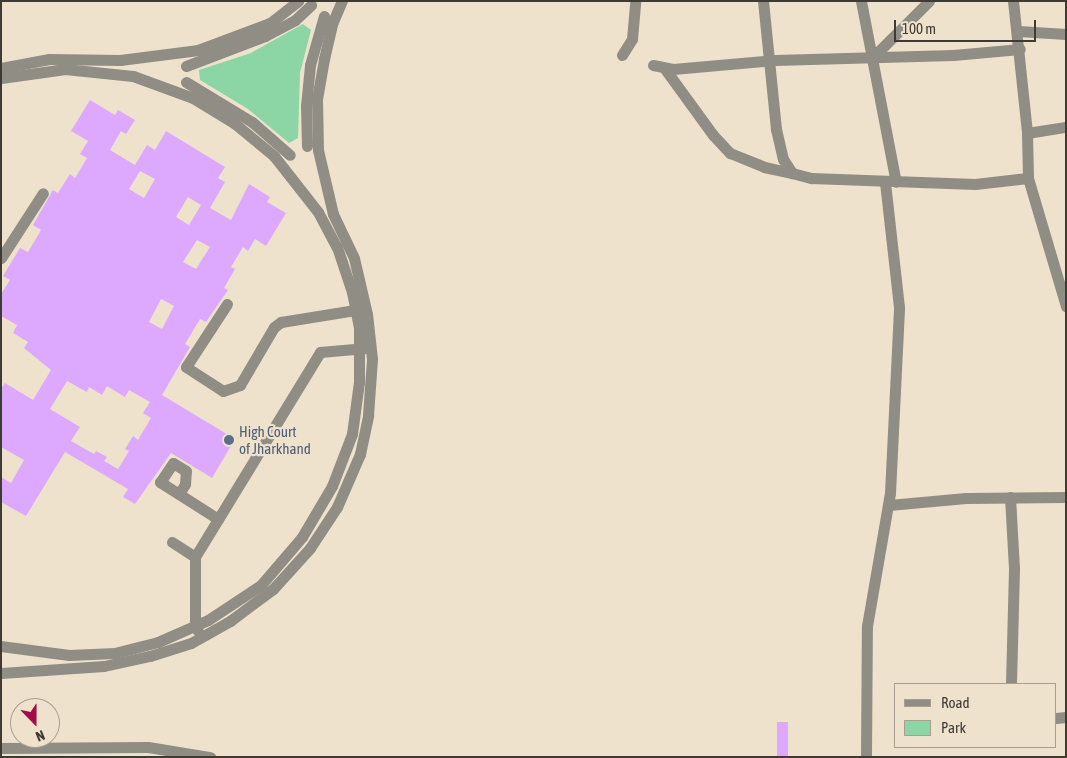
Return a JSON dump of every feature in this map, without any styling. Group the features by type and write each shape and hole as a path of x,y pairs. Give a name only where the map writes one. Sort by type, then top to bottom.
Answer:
{"street":[{"path":"1,68 48,59 120,60 198,50 270,23 298,1"},
{"path":"1,672 104,666 150,656 201,637 274,589 310,548 337,507 360,454 368,415 365,348 367,314 354,258 333,214 313,146 317,99 329,18 342,1"},
{"path":"622,55 632,39 635,1"},
{"path":"763,1 768,60 780,150 792,174"},
{"path":"861,1 872,56 890,182 898,307 888,505 868,626 866,757"},
{"path":"872,56 929,1"},
{"path":"1014,1 1027,132 1028,178 1066,306"},
{"path":"186,66 265,36 295,20 309,3 329,18"},
{"path":"1018,30 1066,34"},
{"path":"653,65 665,69 768,60 953,55 1020,49"},
{"path":"177,92 186,82 186,66 183,53"},
{"path":"1,78 66,69 133,76 177,92 234,123 274,156 318,212 337,247 365,348 352,434 322,503 302,536 261,585 195,626 158,642 115,653 69,655 1,646"},
{"path":"665,69 713,135 730,153 764,167 811,178 890,182 975,184 1028,178"},
{"path":"186,82 252,122 290,155"},
{"path":"1027,132 1066,126"},
{"path":"284,168 290,155 313,146"},
{"path":"1,258 44,193"},
{"path":"227,304 186,367 223,391 240,385 274,327 281,322 356,310"},
{"path":"201,637 195,626 195,557 320,352 365,348"},
{"path":"179,494 218,519"},
{"path":"888,505 1010,497 1066,497"},
{"path":"1010,497 1014,569 1011,683"},
{"path":"172,542 195,557"},
{"path":"1,748 148,747 210,757"}],"green space":[{"path":"303,24 311,30 300,73 298,138 289,143 248,109 200,80 199,70 251,53"}],"building":[{"path":"90,100 115,115 118,110 135,120 126,134 121,131 110,150 135,165 147,145 155,150 166,131 225,167 218,178 225,182 210,208 231,220 249,184 270,197 267,202 286,213 266,246 255,239 248,251 243,247 231,267 235,269 224,288 228,290 206,322 200,319 185,344 190,347 162,395 235,439 212,478 171,453 135,504 123,497 128,489 65,452 26,516 1,502 1,477 11,483 24,460 1,447 1,389 5,383 33,400 51,370 24,348 28,342 13,333 17,325 1,316 1,294 10,280 3,276 20,248 28,252 41,230 33,225 53,190 58,193 70,174 75,178 87,158 80,154 88,141 71,131","holes":["140,171 155,179 144,198 129,189","188,197 201,205 189,225 176,217","197,240 210,247 196,269 183,262","161,299 174,306 162,329 149,322","67,381 87,392 89,387 102,395 107,386 125,397 129,390 150,402 143,413 151,418 138,440 133,436 125,449 129,451 118,469 104,461 107,457 96,451 94,454 71,441 80,427 50,409"]},
{"path":"777,722 788,722 788,757 777,757"}],"place":[{"name":"High Court of Jharkhand","path":"229,440"}]}
